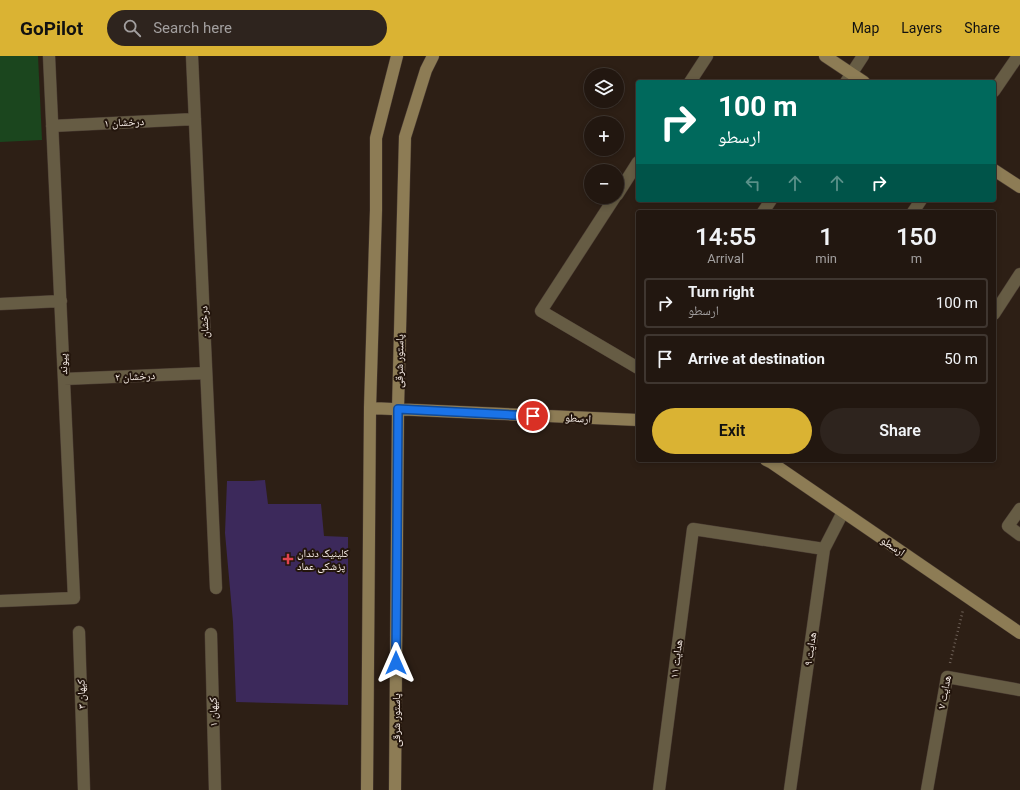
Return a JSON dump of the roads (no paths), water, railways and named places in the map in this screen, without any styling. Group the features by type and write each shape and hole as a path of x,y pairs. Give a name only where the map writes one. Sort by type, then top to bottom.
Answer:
{"main road":[{"path":"367,790 370,408 376,210 376,138 397,56"},
{"name":"پاستور شرقی","path":"395,790 398,409 405,137 426,70 433,56"},
{"path":"825,56 849,78"},
{"path":"996,171 1020,187"},
{"name":"ارسطو","path":"370,408 636,420"},
{"name":"ارسطو","path":"770,462 1020,633"}],"street":[{"name":"پیوند","path":"0,601 74,598 49,56"},
{"name":"درخشان","path":"192,56 216,588"},
{"path":"691,80 707,56"},
{"path":"849,78 863,56"},
{"path":"996,88 1018,56"},
{"name":"درخشان ۱","path":"52,126 195,119"},
{"path":"624,184 636,165"},
{"path":"611,204 541,311 636,367"},
{"path":"996,311 1020,274"},
{"path":"0,304 60,301"},
{"name":"درخشان ۲","path":"64,380 206,373"},
{"path":"1020,509 1008,526 1020,535"},
{"name":"هدایت ۹","path":"790,790 824,549 843,512"},
{"name":"هدایت ۱۱","path":"659,790 693,529 824,549"},
{"name":"کیهان ۳","path":"79,632 84,790"},
{"name":"کیهان ۱","path":"211,634 215,790"},
{"name":"هدایت ۷","path":"927,790 946,677 1020,690"}],"place":[{"name":"کلینیک دندان پزشکی عماد","path":"288,559"}]}
